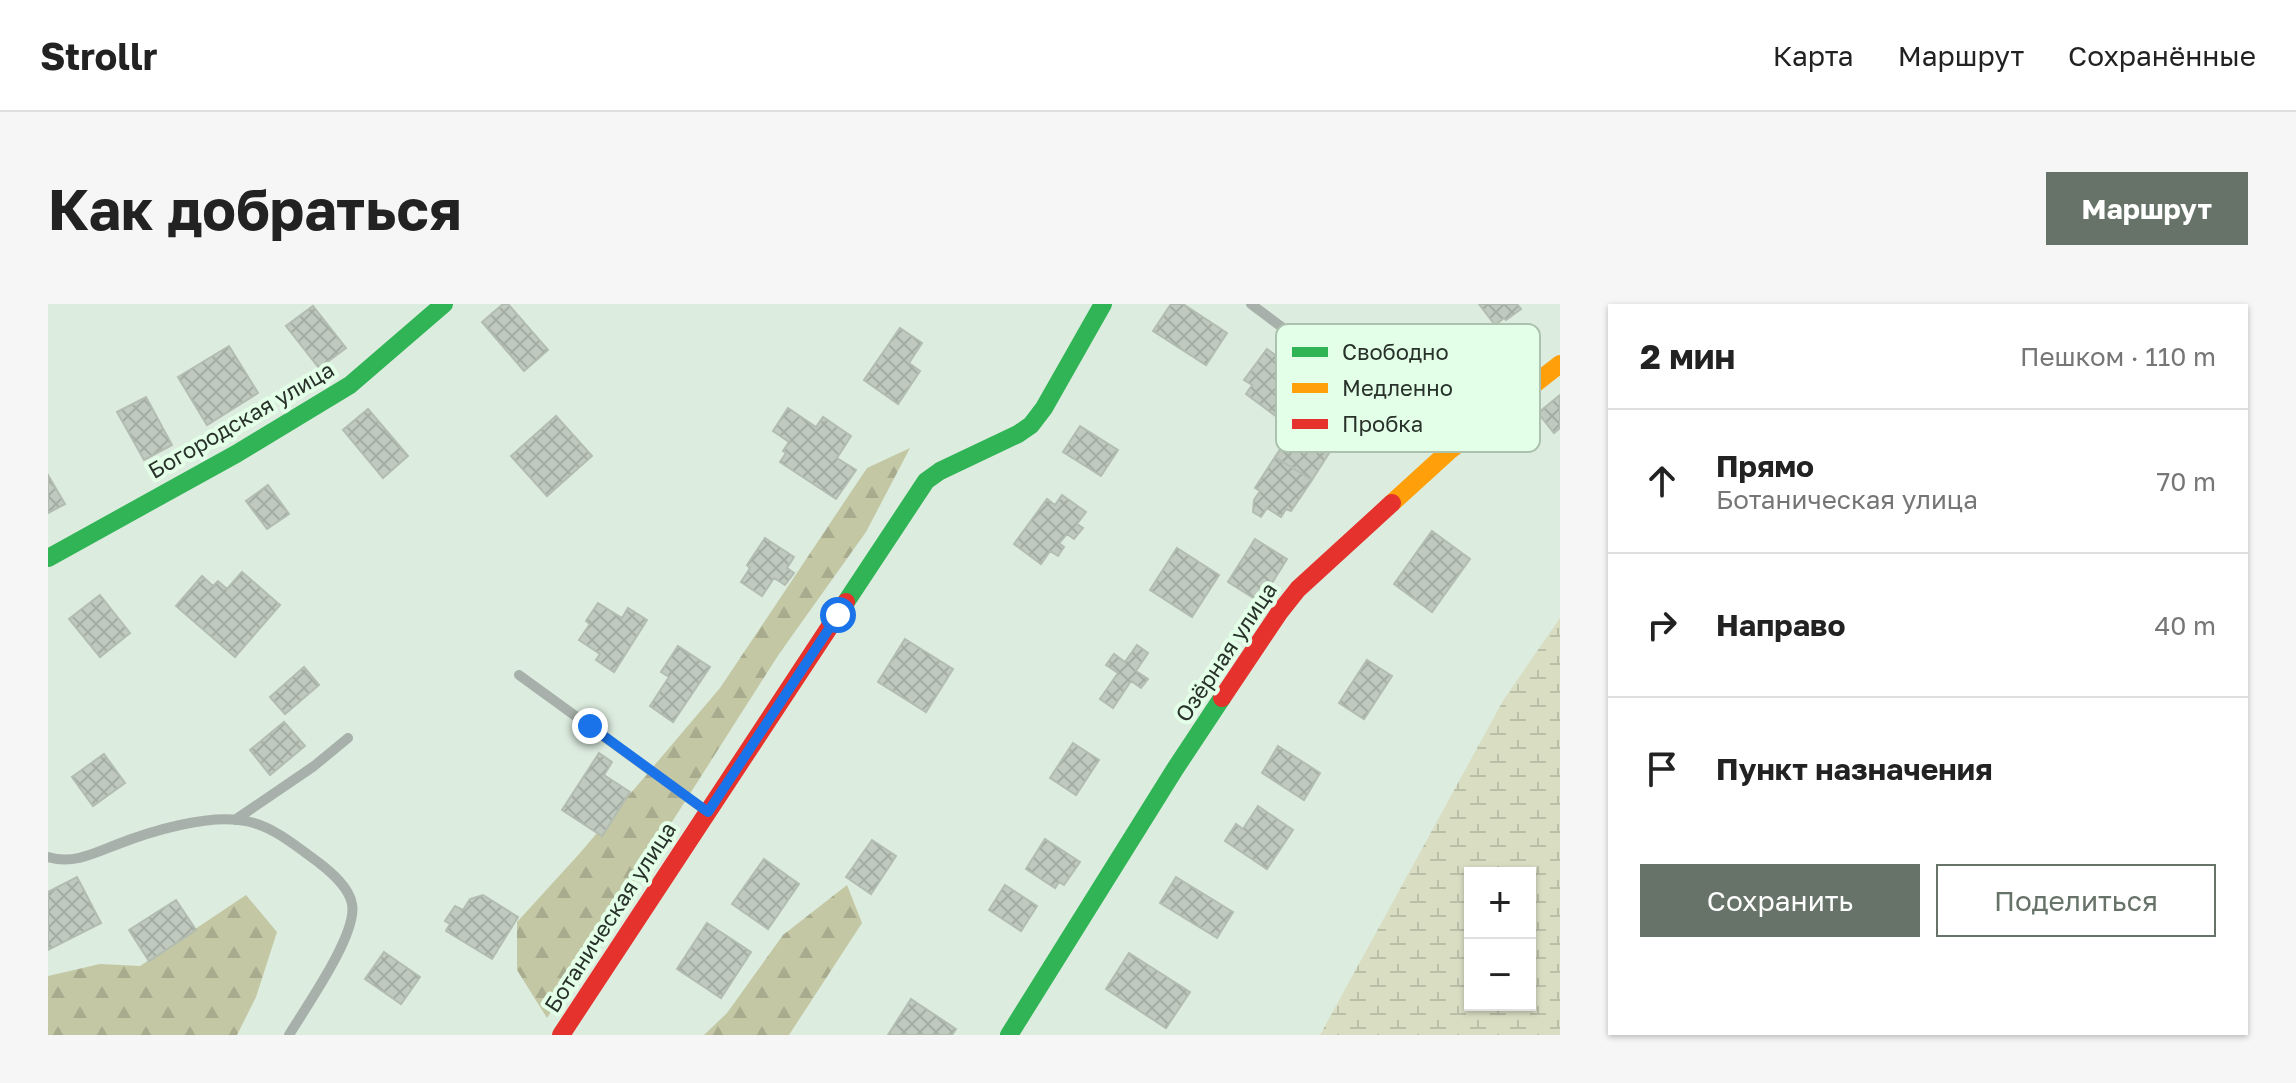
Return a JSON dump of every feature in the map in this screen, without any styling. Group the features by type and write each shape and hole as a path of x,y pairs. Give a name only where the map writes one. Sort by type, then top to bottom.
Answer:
{"street":[{"name":"Богородская улица","path":"48,558 236,454 350,385 444,304"},
{"name":"Ботаническая улица","path":"561,1035 926,481 1031,425 1044,408 1103,304"},
{"name":"Озёрная улица","path":"1540,380 1560,364"},
{"name":"Озёрная улица","path":"1009,1035 1175,769 1279,613 1298,589 1448,452"}],"lane":[{"path":"1251,304 1278,324"},
{"path":"519,675 708,812"},
{"path":"235,820 314,766 348,738"},
{"path":"48,857 66,860 85,858 172,825 235,820 264,827 313,859 347,890 352,919 346,937 289,1035"}],"green space":[{"path":"910,448 866,532 779,654 547,1018 517,970 517,922 720,688 867,468"},
{"path":"1560,618 1560,1035 1320,1035 1504,699"},
{"path":"847,885 862,923 789,1035 704,1035 727,1013 783,935"},
{"path":"246,895 277,932 256,997 237,1035 48,1035 48,976 100,964 140,966"}],"building":[{"path":"503,304 508,304 548,350 524,371 482,322"},
{"path":"1171,304 1183,304 1227,333 1206,365 1153,331"},
{"path":"1479,304 1517,304 1521,309 1506,320 1504,318 1494,324"},
{"path":"313,306 346,348 319,368 286,326"},
{"path":"900,328 922,343 909,363 920,371 898,404 864,380"},
{"path":"229,346 258,393 207,425 178,377"},
{"path":"1267,349 1276,356 1276,416 1246,394 1252,385 1244,380"},
{"path":"1560,395 1560,428 1554,433 1540,411"},
{"path":"146,397 172,445 144,460 117,412"},
{"path":"788,408 816,427 823,417 851,436 837,458 856,470 836,499 780,462 789,442 773,431"},
{"path":"368,409 408,456 383,478 343,430"},
{"path":"556,416 592,456 547,496 511,456"},
{"path":"1080,426 1118,450 1101,476 1063,452"},
{"path":"1278,452 1330,452 1312,480 1275,457"},
{"path":"1275,457 1312,480 1291,511 1286,509 1281,517 1267,508 1261,517 1253,512 1254,500 1260,491 1255,488"},
{"path":"48,475 65,504 48,513"},
{"path":"268,485 289,514 267,529 246,501"},
{"path":"1062,495 1086,512 1077,524 1083,528 1074,539 1067,534 1059,543 1064,547 1058,556 1050,551 1041,564 1014,544 1047,499 1055,505"},
{"path":"1432,531 1470,559 1432,612 1394,584"},
{"path":"765,538 794,557 787,568 794,573 785,585 774,578 762,596 741,582 750,568 747,565"},
{"path":"1255,539 1287,559 1260,602 1228,582"},
{"path":"1177,548 1219,575 1192,617 1150,590"},
{"path":"242,572 280,605 235,657 176,606 202,576 213,586 218,581 227,589"},
{"path":"100,595 130,633 100,657 69,619"},
{"path":"598,603 622,618 628,608 647,620 614,672 596,660 600,654 579,640 590,624 586,621"},
{"path":"905,639 953,669 926,712 878,682"},
{"path":"1137,645 1148,653 1136,671 1148,679 1141,688 1131,681 1113,708 1100,699 1118,673 1106,665 1114,654 1125,662"},
{"path":"678,646 710,667 673,722 650,706 669,677 661,672"},
{"path":"1367,660 1392,676 1364,719 1339,703"},
{"path":"304,667 319,685 285,714 270,697"},
{"path":"284,722 305,746 270,775 250,750"},
{"path":"1073,743 1099,760 1076,795 1050,778"},
{"path":"1278,746 1320,773 1304,800 1262,773"},
{"path":"599,753 612,762 604,775 630,792 602,836 562,810"},
{"path":"104,754 125,783 93,806 72,777"},
{"path":"1258,806 1293,830 1267,869 1225,841 1236,824 1243,829"},
{"path":"1045,839 1080,862 1064,885 1059,882 1055,888 1026,869"},
{"path":"872,840 896,856 871,894 846,877"},
{"path":"764,859 799,884 768,929 732,904"},
{"path":"77,877 101,923 48,950 48,892"},
{"path":"1176,877 1233,912 1217,938 1160,903"},
{"path":"1005,885 1037,906 1021,931 989,910"},
{"path":"483,895 518,917 492,959 446,931 450,924 445,921 455,906 463,910 470,899"},
{"path":"176,900 196,930 149,961 129,930"},
{"path":"707,923 751,952 721,998 677,969"},
{"path":"384,952 420,977 401,1004 365,979"},
{"path":"1129,953 1190,992 1166,1028 1106,989"},
{"path":"911,999 956,1029 952,1035 888,1035"}],"traffic: fast":[{"path":"48,558 236,454 350,385 444,304"},
{"path":"846,602 926,481 1031,425 1044,408 1103,304"},
{"path":"1009,1035 1222,698"}],"traffic: slow":[{"path":"1540,380 1560,364"},
{"path":"1392,503 1448,452"}],"traffic: jam":[{"path":"1222,698 1298,589 1392,503"},
{"path":"561,1035 846,602"}],"route":[{"path":"590,726 708,812 838,615"}]}
